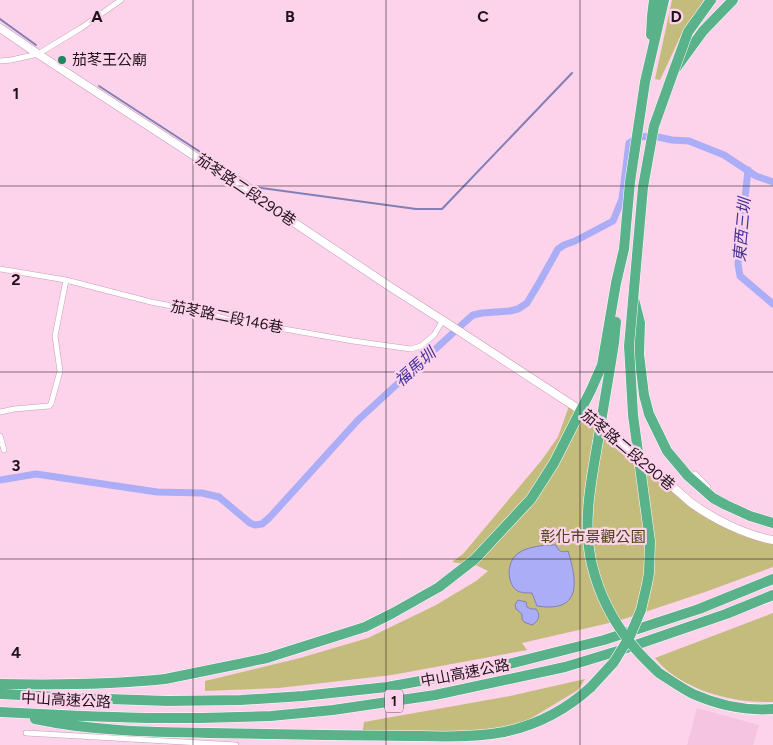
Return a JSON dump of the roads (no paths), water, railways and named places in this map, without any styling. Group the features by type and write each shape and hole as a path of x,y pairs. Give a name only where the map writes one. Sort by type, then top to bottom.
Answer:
{"highway":[{"path":"651,54 654,0"},
{"path":"664,0 645,82 630,182 614,343 590,485 588,541 592,566 612,616 631,644 659,673 692,693 715,702 740,708 773,709"},
{"path":"2,712 62,724 109,730 181,733 475,735 504,732 544,719 582,696 601,678 614,662 630,636 641,610 649,573 650,541 633,415 629,346 643,187 654,126 672,73 688,32 711,0"},
{"path":"672,73 703,31 733,0"},
{"path":"0,684 112,684 165,679 267,658 365,627 393,614 439,587 475,559 531,499 554,463 592,390 602,365 616,283 624,249"},
{"path":"633,296 640,323 639,354 644,395 650,414 667,451 688,476 714,498 737,511 773,521"},
{"name":"中山高速公路","path":"0,694 79,698 241,700 303,696 387,687 497,666 604,640 699,609 773,579"},
{"name":"中山高速公路","path":"2,712 146,718 270,716 333,710 435,695 565,667 726,614 773,594"}],"street":[{"path":"0,61 38,54 81,28 121,0"},
{"name":"茄苳路二段290巷","path":"0,28 372,275 577,408 620,440 700,510 740,530 773,540"},
{"name":"茄苳路二段146巷","path":"0,269 66,280 226,319 411,349 421,346 434,335 443,320"},
{"path":"0,412 49,406 51,404 60,371 55,336 66,280"},
{"path":"0,436 4,450"},
{"path":"694,474 718,496 773,521"},
{"path":"26,733 236,745"}],"water":[{"path":"556,545 560,551 568,551 574,574 573,593 569,600 562,605 551,607 537,606 532,593 516,590 511,583 509,569 515,556 529,548"},
{"path":"518,600 526,602 527,607 538,611 538,618 532,625 524,622 522,614 516,609 515,605"}],"waterway":[{"path":"0,19 36,45"},
{"path":"99,86 254,187 416,209 442,209 572,73"},
{"name":"福馬圳","path":"0,480 36,474 157,492 202,493 219,497 250,523 255,525 262,524 358,420 466,321 473,315 510,311 518,309 527,303 558,249 613,221 622,199 629,143 639,137 653,136 689,141 724,155 756,176 773,182"},
{"name":"東西三圳","path":"748,170 738,264 740,276 773,304"}],"place":[{"name":"茄苳王公廟","path":"62,60"}],"park label":[{"name":"彰化市景觀公園","path":"593,537"}]}
